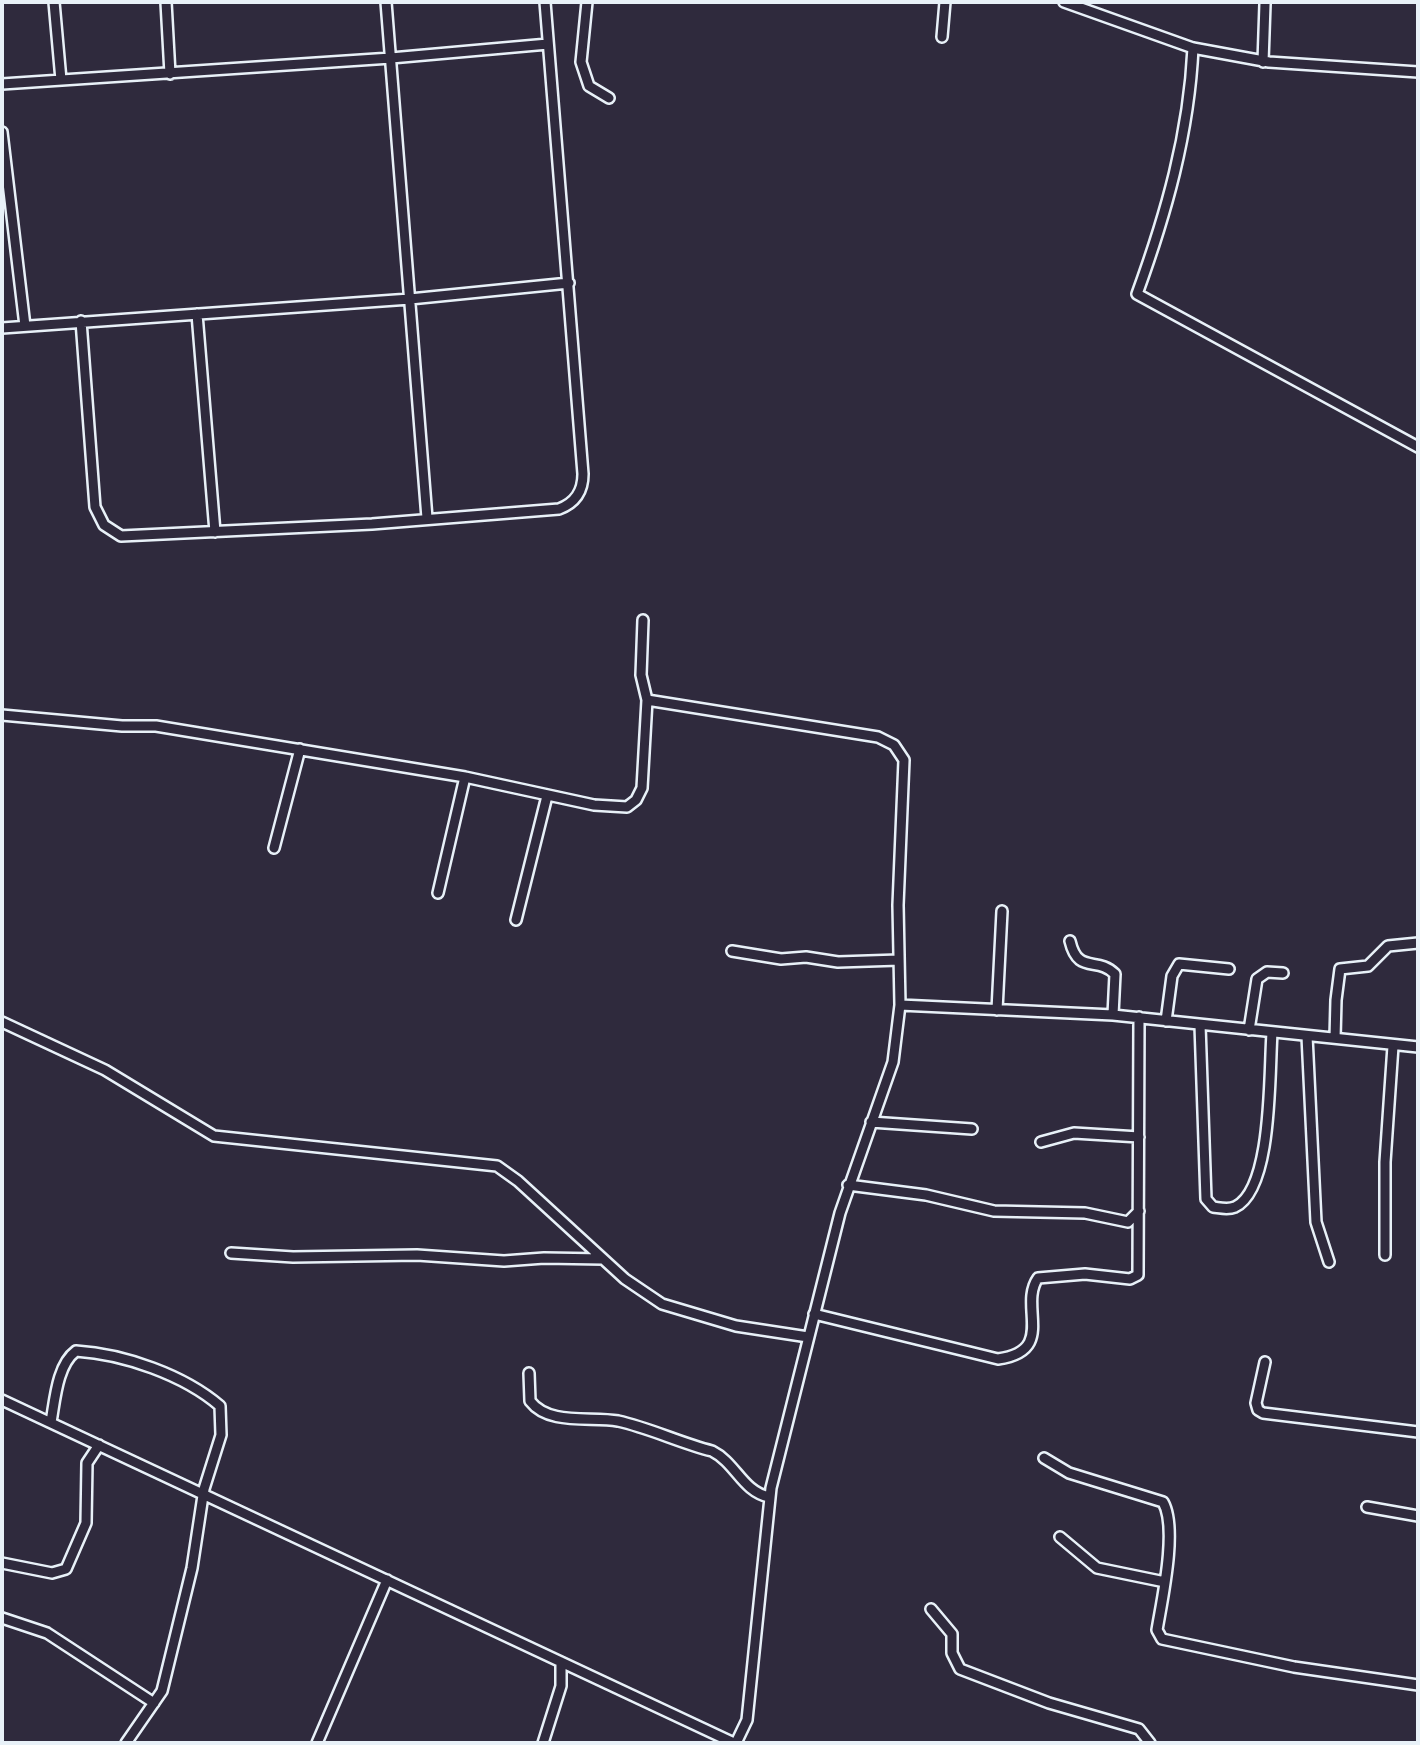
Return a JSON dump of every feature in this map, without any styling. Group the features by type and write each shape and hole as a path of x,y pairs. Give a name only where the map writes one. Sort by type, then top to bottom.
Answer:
{"street":[{"path":"54,2 61,80"},
{"path":"166,2 170,74"},
{"path":"386,2 427,518"},
{"path":"81,321 95,507 98,517 112,532 131,537 559,509 578,496 583,474 545,2"},
{"path":"587,2 581,62 589,86 609,98"},
{"path":"942,37 945,2"},
{"path":"1064,2 1193,48 1263,62 1418,72"},
{"path":"1263,62 1265,4"},
{"path":"2,84 391,58 548,44"},
{"path":"1193,48 1179,159 1165,217 1137,294 1418,447"},
{"path":"2,132 25,326"},
{"path":"2,328 410,299 569,283"},
{"path":"197,314 215,532"},
{"path":"2,715 122,726 156,726 466,777 612,808 627,807 636,800 642,788 647,699 642,675 643,620"},
{"path":"2,1400 735,1743 747,1720 769,1497 848,1185 893,1062 900,1005 898,905 906,780 904,760 894,745 877,737 647,699"},
{"path":"274,848 300,748"},
{"path":"438,892 466,777"},
{"path":"516,920 547,796"},
{"path":"997,1010 1002,911"},
{"path":"1070,941 1074,956 1079,961 1110,969 1115,974 1113,1015"},
{"path":"1335,1038 1340,969 1368,966 1388,946 1418,943"},
{"path":"732,951 781,959 806,957 838,962 899,960"},
{"path":"1166,1021 1172,976 1179,964 1229,969"},
{"path":"1250,1030 1257,979 1266,972 1283,973"},
{"path":"900,1005 1139,1017 1418,1047"},
{"path":"814,1314 998,1360 1007,1358 1027,1346 1034,1328 1033,1294 1038,1278 1085,1274 1130,1279 1138,1275 1139,1017"},
{"path":"2,1022 105,1070 214,1136 504,1169 625,1279 662,1304 680,1312 736,1326 808,1337"},
{"path":"1200,1025 1206,1199 1213,1207 1230,1209 1238,1206 1256,1181 1262,1166 1272,1033"},
{"path":"1307,1036 1316,1222 1329,1262"},
{"path":"1385,1255 1385,1162 1393,1046"},
{"path":"871,1122 972,1129"},
{"path":"1041,1142 1074,1133 1139,1137"},
{"path":"848,1185 926,1195 994,1211 1085,1213 1128,1222 1139,1211"},
{"path":"231,1253 293,1257 417,1255 504,1261 544,1258 603,1259"},
{"path":"51,1422 58,1384 69,1358 76,1351 124,1360 172,1376 220,1406 221,1434 203,1496 192,1568 164,1683 154,1703 126,1743"},
{"path":"1265,1362 1256,1407 1263,1413 1418,1432"},
{"path":"529,1374 530,1401 543,1412 570,1418 616,1421 712,1451 720,1455 752,1491 769,1497"},
{"path":"2,1563 52,1573 66,1569 86,1523 87,1463 99,1445"},
{"path":"1044,1458 1069,1473 1163,1502 1167,1509 1168,1534 1165,1582 1157,1630 1162,1639 1282,1665 1418,1685"},
{"path":"1367,1507 1418,1516"},
{"path":"1060,1536 1097,1568 1165,1582"},
{"path":"317,1743 387,1580"},
{"path":"931,1609 952,1634 952,1653 960,1669 1049,1703 1139,1729 1150,1743"},
{"path":"2,1618 47,1633 154,1703"},
{"path":"543,1743 561,1686 561,1662"}]}
